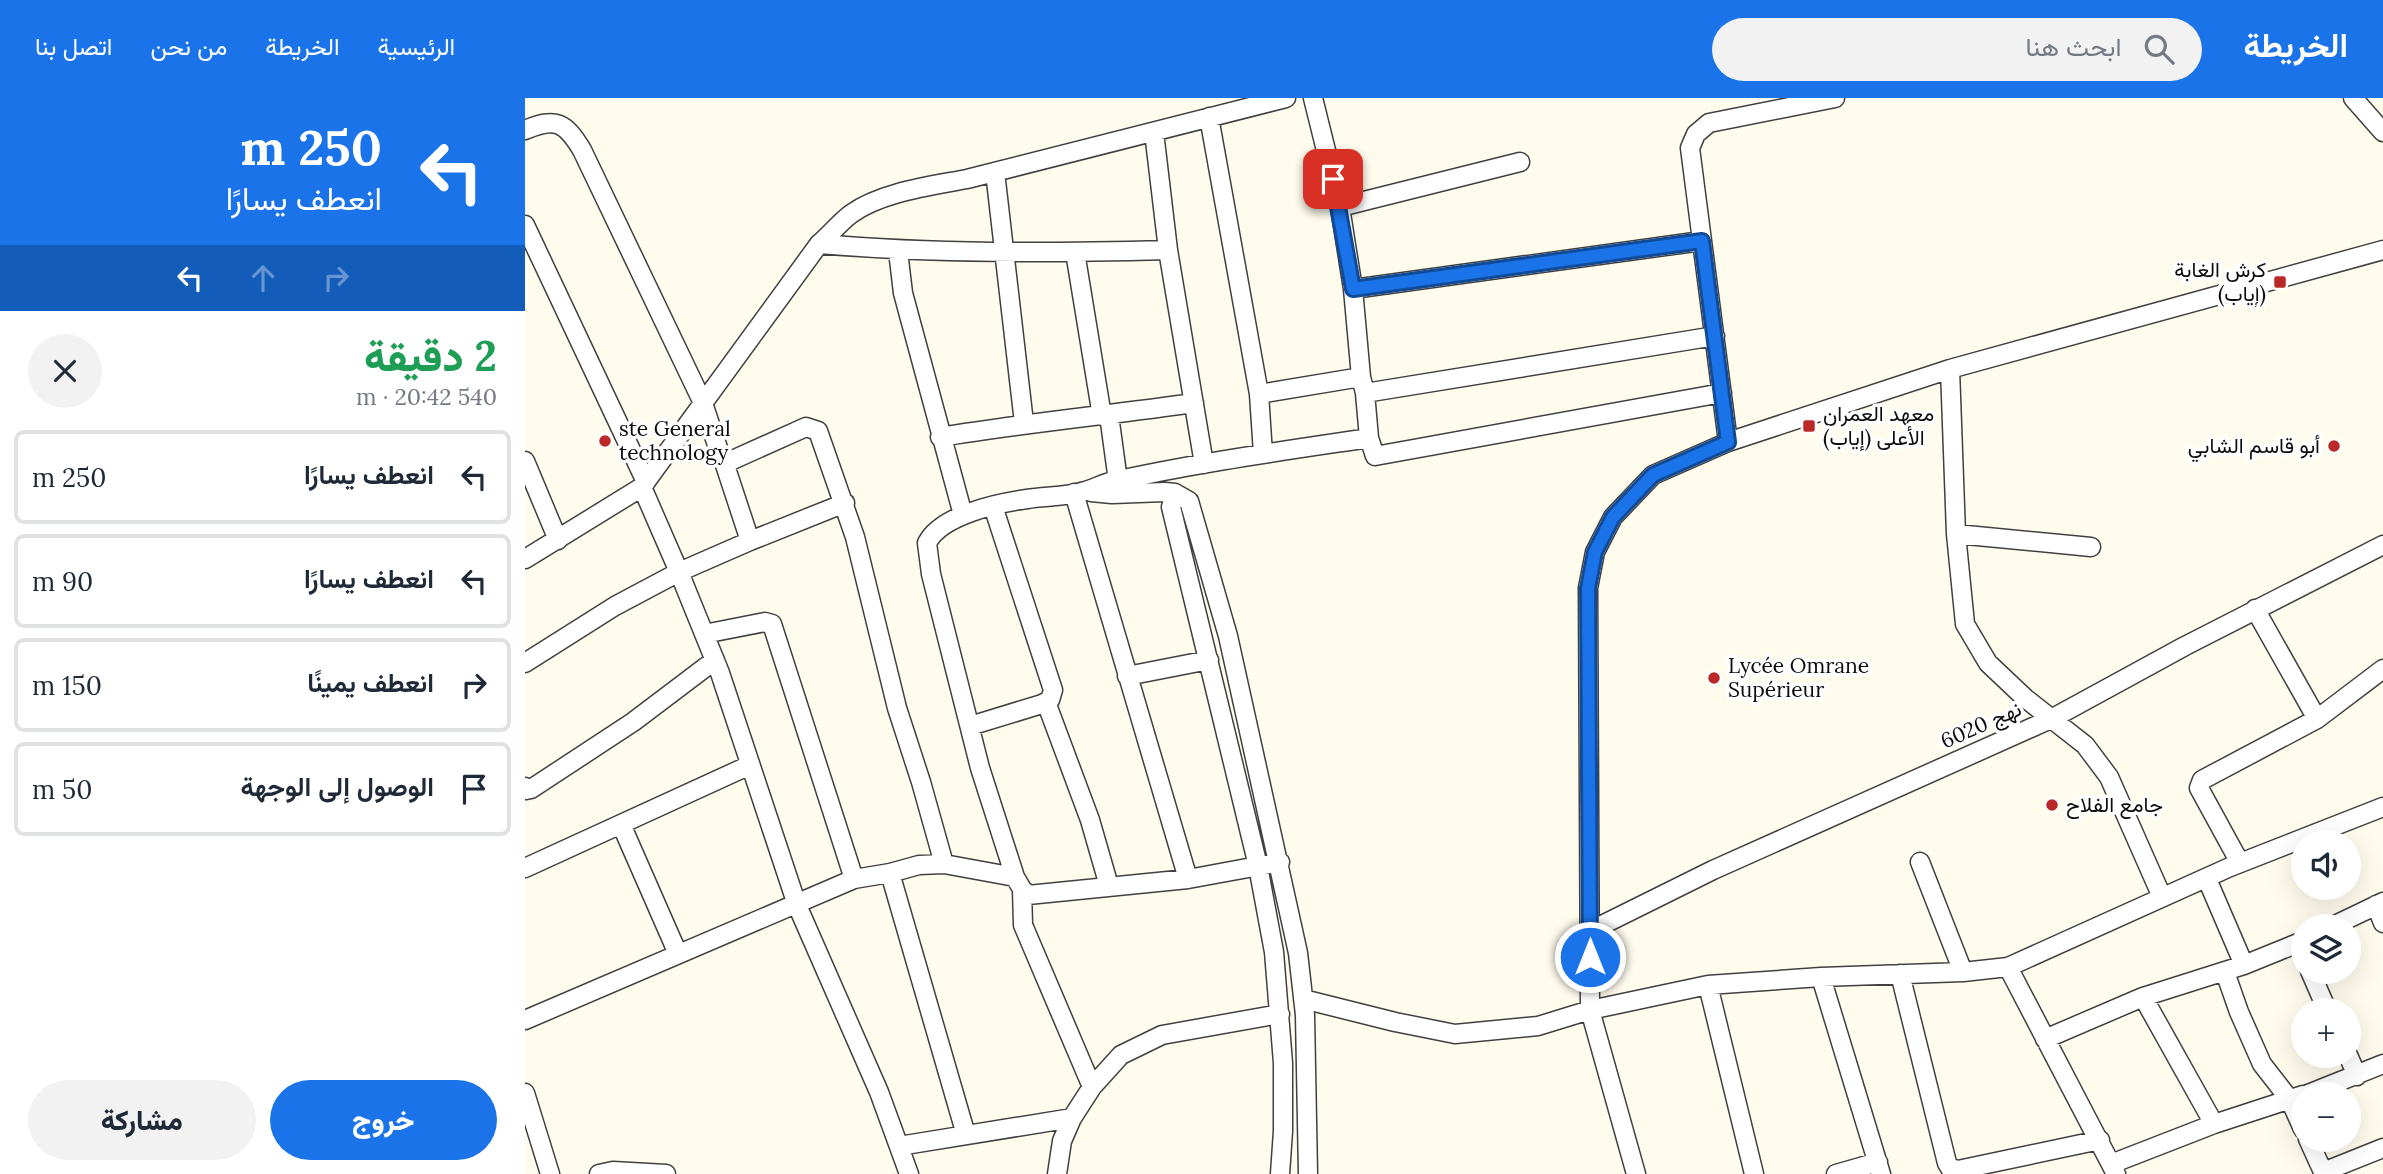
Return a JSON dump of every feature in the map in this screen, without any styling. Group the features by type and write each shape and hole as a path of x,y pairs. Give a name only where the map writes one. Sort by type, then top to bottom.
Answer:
{"street":[{"path":"525,559 644,485 819,244 851,214 872,202 918,189 1286,98"},
{"path":"1313,98 1339,206 1353,289 1369,438 1377,458 1722,393"},
{"path":"1728,442 1691,148 1696,134 1709,123 1835,98"},
{"path":"2353,98 2382,130"},
{"path":"1209,117 1259,394 1263,454"},
{"path":"525,130 540,123 559,123 571,131 582,150 703,403 750,541"},
{"path":"1154,132 1168,250 1204,464"},
{"path":"1339,206 1520,162"},
{"path":"995,172 1024,424"},
{"path":"525,225 644,485 715,660 797,905 879,1092 909,1174"},
{"path":"1353,289 1702,241"},
{"path":"819,244 898,251 1168,250"},
{"path":"1636,1174 1590,1010 1588,588 1595,552 1613,517 1653,475 1728,442 1950,369 2383,250"},
{"path":"898,251 903,292 963,515"},
{"path":"1075,252 1118,481"},
{"path":"1259,394 1363,385 1715,336"},
{"path":"1950,369 1956,534 1965,624 1988,663 2025,698 2085,745 2109,777 2162,897"},
{"path":"940,437 1194,403"},
{"path":"724,462 806,427 818,431 856,537 897,708 944,864"},
{"path":"1092,1087 1023,925 1018,883 980,768 927,555 927,543 938,529 963,515 993,506 1079,492 1118,481 1204,464 1369,438"},
{"path":"525,461 558,540"},
{"path":"1079,492 1165,492 1189,500 1228,636 1298,953 1307,1067 1308,1174"},
{"path":"1079,492 1127,676 1188,879"},
{"path":"1175,494 1171,507 1258,866 1274,952 1283,1063 1280,1174"},
{"path":"525,663 615,606 679,572 845,503"},
{"path":"970,726 1051,700 1053,690 993,506"},
{"path":"1956,534 2091,547"},
{"name":"نهج 6020","path":"1590,931 1713,870 2053,718 2255,609 2322,578 2383,545"},
{"path":"2255,609 2317,719"},
{"path":"704,634 765,622 772,624 854,879"},
{"path":"525,787 526,790 531,789 633,722 715,660"},
{"path":"1127,676 1209,660"},
{"path":"2240,863 2199,788 2199,783 2317,719 2383,669"},
{"path":"1046,702 1090,820 1109,886"},
{"path":"525,868 750,765"},
{"path":"1303,999 1455,1034 1538,1026 1590,1010 1708,985 1821,977 1963,972 2008,967 2240,863 2383,807"},
{"path":"621,824 678,954"},
{"path":"525,1020 854,879 890,873 919,864 944,864 1018,883 1028,895 1188,879 1280,862"},
{"path":"1920,862 1963,972"},
{"path":"890,873 966,1135"},
{"path":"2207,878 2244,965"},
{"path":"2357,914 2379,903 2383,923"},
{"path":"2046,1039 2143,997 2291,949"},
{"path":"2008,967 2113,1169 2214,1124 2291,1100"},
{"path":"2225,972 2262,1063 2291,1093"},
{"path":"1900,974 1947,1163 1951,1168 1958,1170 2099,1140"},
{"path":"1821,977 1879,1168 1836,1174"},
{"path":"1708,985 1754,1174"},
{"path":"2143,997 2214,1124"},
{"path":"1057,1174 1062,1141 1072,1118 1092,1087 1121,1055 1162,1035 1280,1014"},
{"path":"2341,1082 2383,1064"},
{"path":"2354,1068 2357,1076"},
{"path":"525,1093 550,1174"},
{"path":"899,1146 1072,1118"},
{"path":"2314,1152 2323,1173 2383,1148"},
{"path":"599,1174 613,1171 666,1174"}],"place":[{"name":"كرش الغابة (إياب)","path":"2280,282"},
{"name":"معهد العمران الأعلى (إياب)","path":"1809,426"},
{"name":"ste General technology","path":"605,441"},
{"name":"أبو قاسم الشابي","path":"2334,446"},
{"name":"Lycée Omrane Supérieur","path":"1714,678"},
{"name":"جامع الفلاح","path":"2052,805"}],"route":[{"path":"1333,179 1353,289 1702,241 1728,442 1653,475 1613,517 1595,552 1588,588 1590,957"}]}
